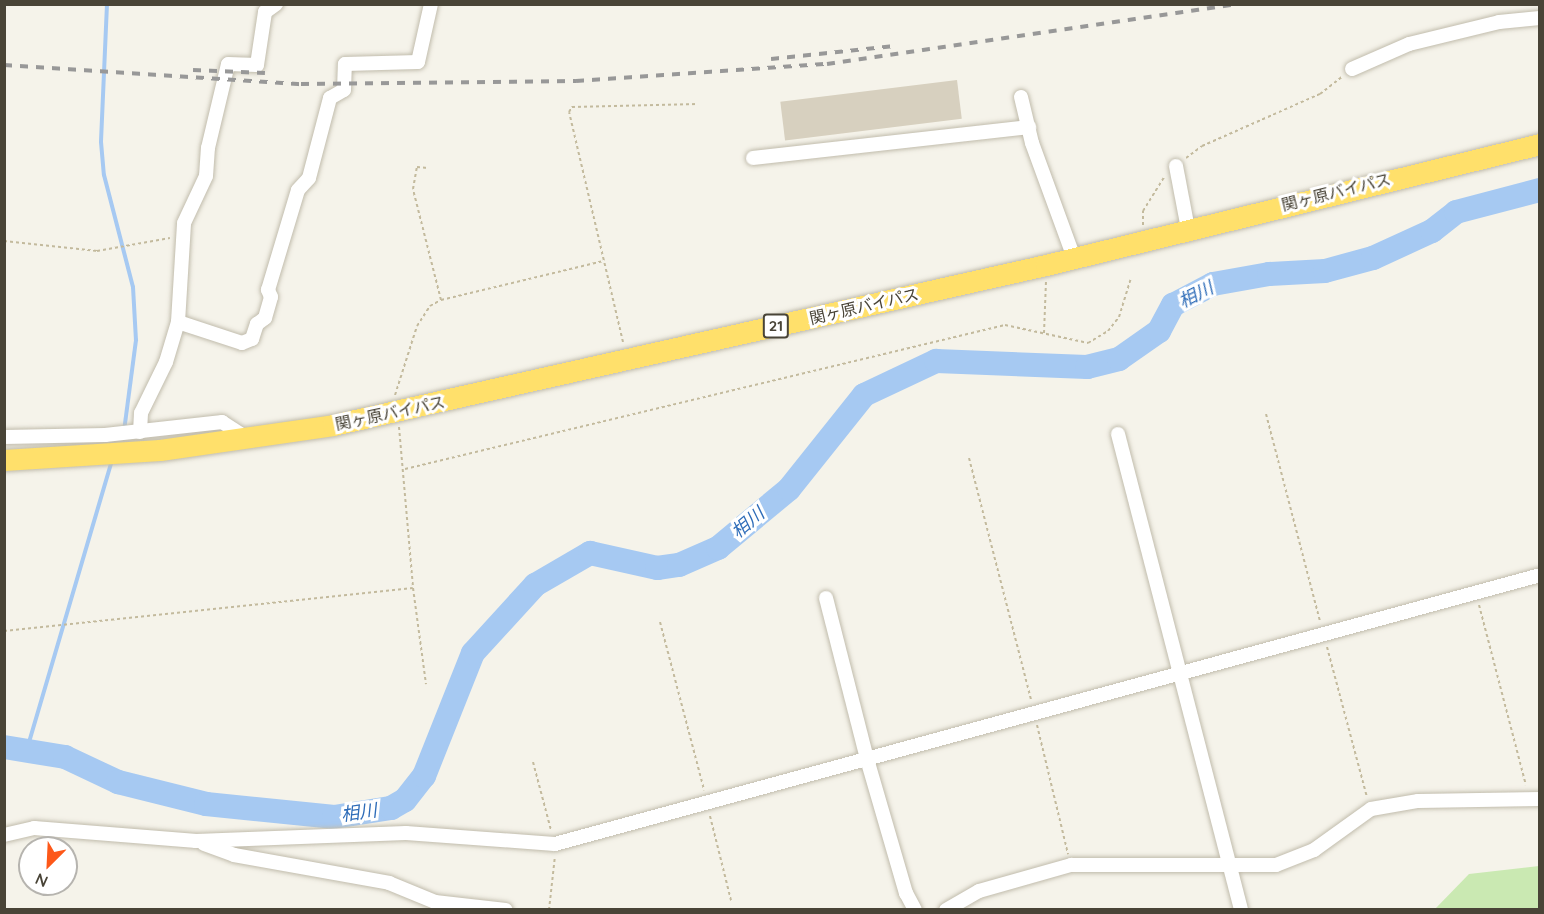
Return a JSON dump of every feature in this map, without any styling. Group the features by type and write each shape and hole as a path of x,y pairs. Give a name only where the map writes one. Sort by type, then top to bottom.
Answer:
{"highway":[{"name":"関ヶ原バイパス","path":"4,460 32,460 249,439 397,412 1046,265 1539,144"},
{"path":"4,469 32,460"}],"street":[{"path":"140,432 141,413 166,362 178,322 184,223 206,176 208,148 228,64 257,65 264,12 276,4"},
{"path":"178,322 242,343 252,339 257,324 266,318 271,297 267,290 298,190 309,178 330,98 344,90 345,64 418,62 430,4"},
{"path":"1352,69 1409,44 1499,22 1539,18"},
{"path":"1021,97 1074,258"},
{"path":"753,158 1029,127"},
{"path":"1176,166 1188,229"},
{"path":"4,436 140,432 222,422 249,439"},
{"path":"1118,434 1241,909"},
{"path":"4,835 34,828 196,842 406,833 555,844 706,800 867,759 1034,711 1539,575"},
{"path":"826,598 867,759 906,893 915,909"},
{"path":"946,909 979,891 1071,865 1230,868 1276,865 1314,850 1371,809 1418,801 1534,799"},
{"path":"196,842 234,855 389,883 435,902 506,909"}],"path":[{"path":"1143,225 1143,211 1153,189 1176,166 1202,146 1320,94 1352,69"},
{"path":"627,360 569,111 572,107 698,104"},
{"path":"428,168 417,167 413,189 441,300"},
{"path":"4,241 108,251 183,236"},
{"path":"426,684 413,588 405,469 394,388 417,326 430,306 441,300 605,261"},
{"path":"1044,333 1046,265"},
{"path":"405,469 1005,326 1088,343 1108,331 1127,300 1130,280"},
{"path":"1266,414 1371,809"},
{"path":"969,458 1071,865"},
{"path":"4,631 413,588"},
{"path":"1476,591 1534,799"},
{"path":"660,622 730,900"}],"green space":[{"path":"1539,866 1539,909 1435,909 1469,874"}],"building":[{"path":"957,80 962,119 785,140 780,102"}],"waterway":[{"path":"107,4 101,142 104,175 133,287 136,340 124,431"},
{"name":"相川","path":"4,747 65,757 118,782 206,804 334,817 391,808 405,800 424,776 473,653 535,585 590,553 657,568 679,565 718,548 789,489 864,395 936,361 1087,367 1119,359 1159,331 1173,305 1213,284 1269,274 1325,271 1373,258 1432,231 1456,212 1540,190"},
{"path":"27,749 112,460"}],"railway":[{"path":"4,65 301,84 576,81 827,64 1238,4"},
{"path":"771,59 894,46"},
{"path":"193,70 265,73"}]}
